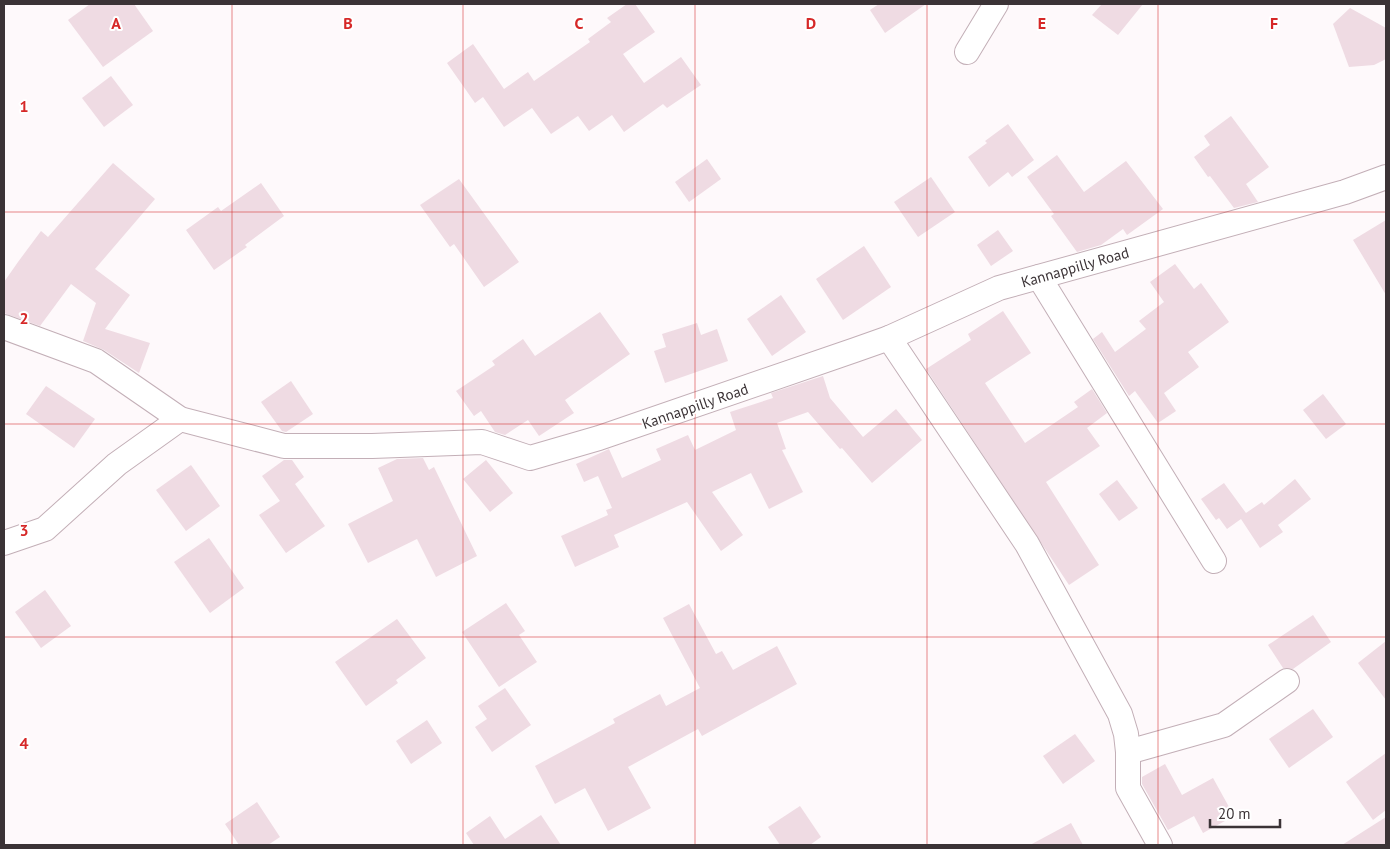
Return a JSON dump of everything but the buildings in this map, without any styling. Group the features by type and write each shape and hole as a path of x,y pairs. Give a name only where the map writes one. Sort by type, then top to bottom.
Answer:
{"street":[{"path":"967,52 996,4"},
{"name":"Kannappilly Road","path":"4,327 96,361 180,419 284,446 372,446 482,442 530,458 599,438 889,338 999,288 1345,192 1386,177"},
{"path":"1039,277 1214,561"},
{"path":"889,338 1027,544 1120,714 1126,734 1128,752 1128,788 1138,809 1160,845"},
{"path":"4,543 45,528 117,464 180,419"},
{"path":"1128,752 1224,726 1287,681"}]}
